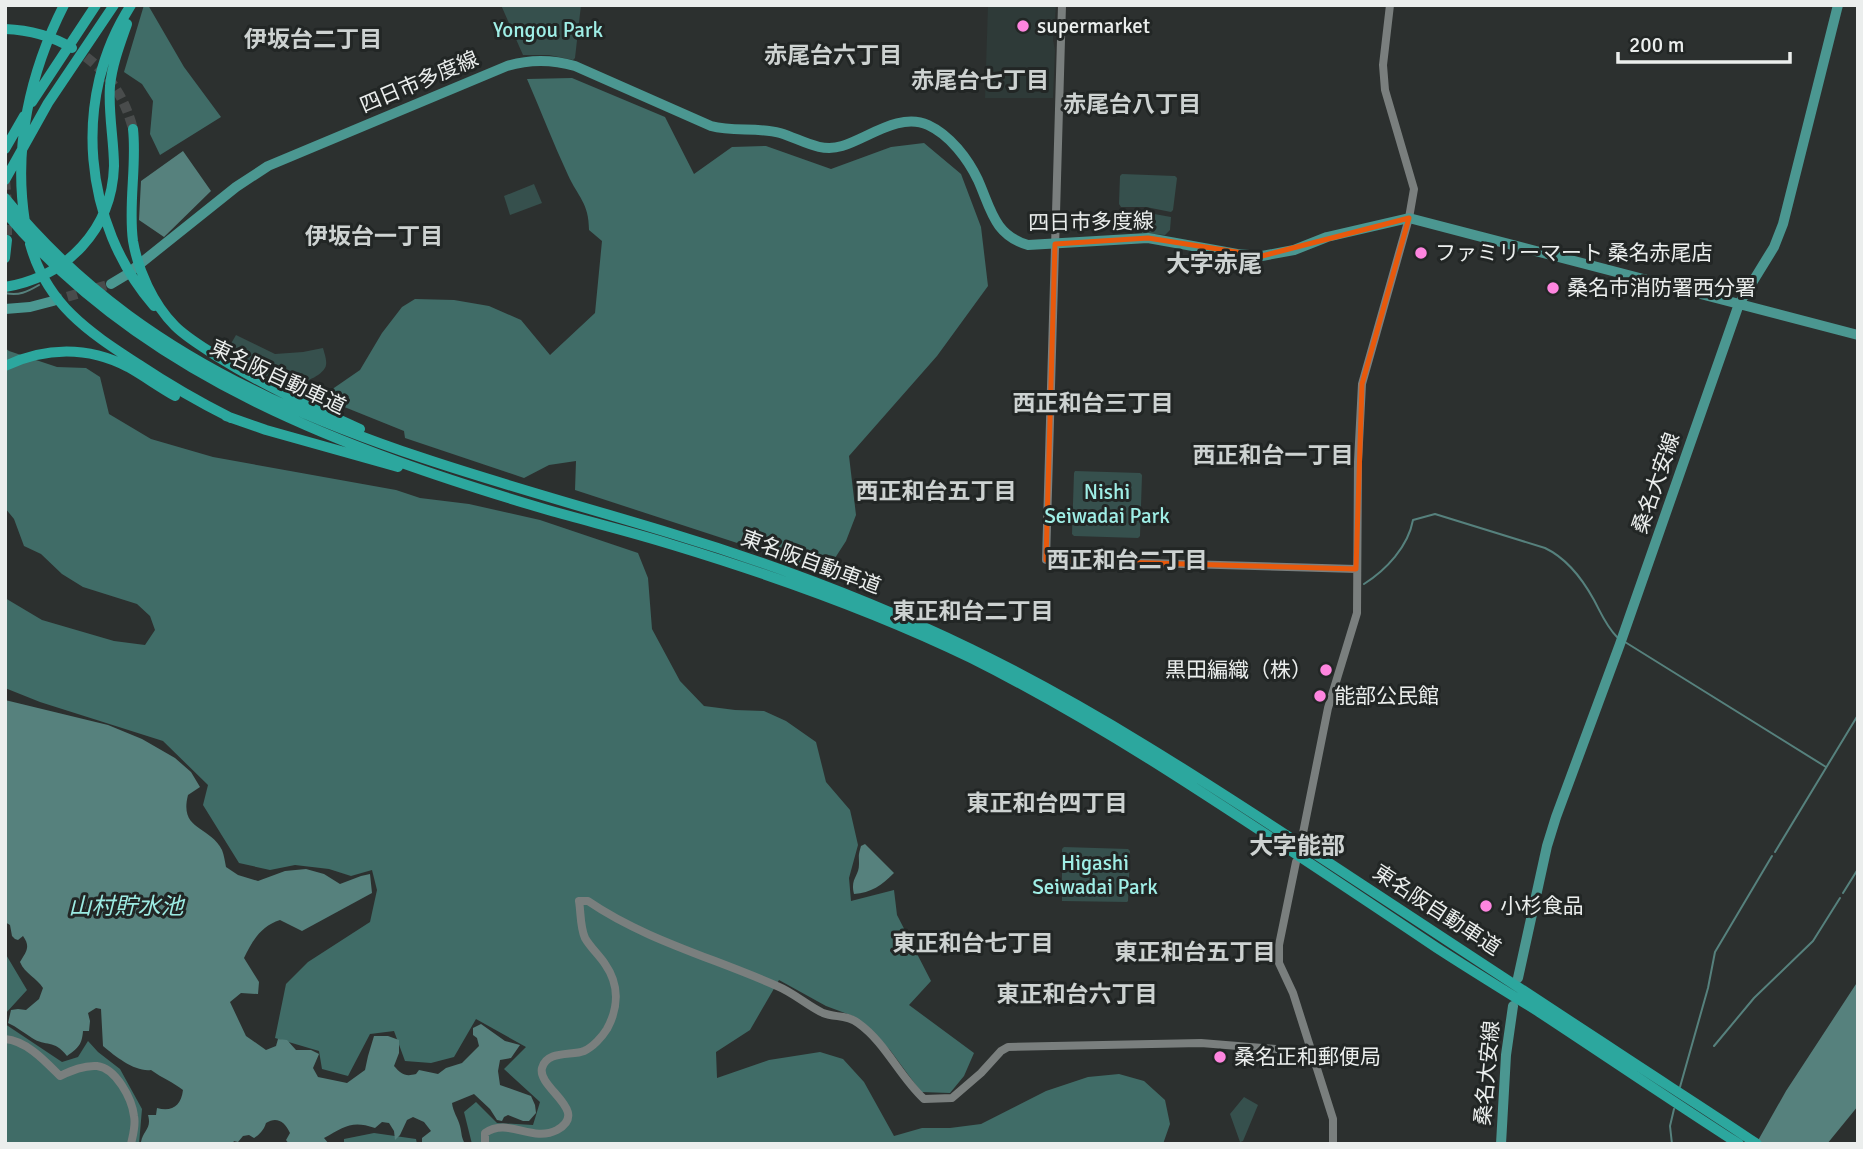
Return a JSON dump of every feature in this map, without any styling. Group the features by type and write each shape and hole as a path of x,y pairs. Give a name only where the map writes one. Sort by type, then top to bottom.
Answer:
{"highway":[{"path":"5,149 62,54 96,5"},
{"path":"5,180 48,103 114,5"},
{"path":"5,287 30,282 52,272 72,257 91,235 105,210 114,166 110,83 133,5"},
{"path":"133,5 108,52 95,102 93,154 96,187 117,250 173,324 202,346 256,380 436,463"},
{"path":"63,6 39,63 29,98 23,136 22,191 24,219 37,264 49,287 73,317 98,338 190,403 345,453 465,485"},
{"path":"5,29 42,35 65,44 86,57"},
{"path":"133,129 133,239 147,291"},
{"name":"東名阪自動車道","path":"5,198 49,247 117,307 202,364 290,408 368,440 436,463 737,554 854,596 973,650 1077,704 1228,797 1658,1085 1739,1144"},
{"name":"東名阪自動車道","path":"5,212 44,256 112,315 154,346 200,374 274,412 465,485 674,545 850,605 982,664 1073,712 1245,819 1442,951 1757,1144"},
{"path":"5,258 7,240"},
{"path":"5,366 37,354 78,352 105,357 160,383"}],"main road":[{"name":"桑名大安線","path":"1518,978 1556,817 1622,640 1739,304 1774,247 1783,224 1838,5"},
{"name":"四日市多度線","path":"111,284 127,275 236,187 268,166 507,66 536,60 575,66 710,126 778,133 823,148 843,146 901,123 927,125 951,142 969,163 995,221 1019,243 1028,245 1147,238 1226,253 1262,256 1294,250 1327,237 1409,218 1858,335"},
{"path":"5,309 30,307 53,301"},
{"name":"桑名大安線","path":"1501,1144 1506,1055 1513,1006"}],"street":[{"path":"1062,5 1046,560 1356,569"},
{"path":"1302,838 1328,708 1357,613 1358,462 1362,384 1409,218 1414,189 1383,77 1384,45 1390,5"},
{"path":"1296,862 1278,957 1293,993 1334,1119 1333,1144"},
{"path":"485,1144 485,1133 499,1127 543,1135 564,1125 568,1116 566,1108 543,1078 544,1064 550,1058 568,1052 578,1053 591,1047 607,1030 615,1010 615,983 607,966 586,939 581,927 579,901 588,901 651,936 779,987 825,1014 845,1016 857,1022 888,1054 913,1090 924,1100 952,1098 1008,1047 1201,1043 1312,1052"},
{"path":"5,1039 31,1049 60,1076 84,1067 99,1066 113,1074 126,1090 135,1118 131,1144"}],"highlighted area":[{"path":"1409,218 1362,384 1356,569 1046,560 1055,244 1148,238 1262,256"}],"shaded area":[{"path":"144,5 148,5 184,67 221,117 160,155 150,134 153,101 142,84 124,72"},
{"path":"988,5 1056,5 1053,26 1053,98 985,98"},
{"path":"572,78 665,117 694,174 732,147 766,146 831,169 891,147 924,143 961,174 981,227 988,286 937,356 849,456 856,515 846,541 826,572 575,490 576,461 549,465 524,478 405,438 404,431 327,400 331,390 360,370 382,333 402,307 415,299 454,300 489,306 521,320 550,355 595,313 602,241 589,230 585,207 527,79"},
{"path":"5,348 57,367 86,368 100,377 109,414 151,439 213,457 396,490 420,498 469,504 540,520 638,553 648,578 652,629 680,681 704,706 764,711 786,721 816,742 826,782 850,810 858,845 849,878 851,901 894,890 897,915 931,981 909,1005 974,1053 964,1076 950,1093 921,1092 890,1050 853,1016 826,1006 779,980 750,1030 716,1052 717,1078 769,1060 820,1052 843,1059 864,1082 894,1136 922,1128 981,1124 1046,1091 1088,1077 1119,1074 1144,1081 1165,1100 1170,1124 1163,1144 472,1144 464,1112 476,1102 497,1123 533,1125 540,1102 504,1069 526,1047 476,1019 454,1057 431,1063 405,1061 394,1031 370,1034 348,1076 322,1069 319,1051 275,1038 286,984 308,962 370,922 377,890 372,870 351,876 329,869 295,865 270,870 239,863 203,805 208,785 163,741 40,702 5,688 5,598 42,620 114,641 145,645 155,630 150,616 137,604 83,587 62,574 41,554 24,546 14,519 5,508"},
{"path":"5,953 27,990 5,1014"},
{"path":"5,1024 62,1062 78,1057 88,1041 120,1069 142,1109 139,1144 5,1144"},
{"path":"374,1133 416,1139 417,1144 344,1144 344,1139"}],"green space":[{"name":"Yongou Park","path":"501,5 581,5 575,58 573,60 549,55 523,55"},
{"path":"1122,174 1175,176 1177,178 1173,210 1171,212 1146,207 1121,207"},
{"path":"534,184 542,203 510,215 504,196"},
{"path":"1143,212 1171,217 1170,230 1165,235 1142,233"},
{"path":"236,335 275,354 323,348 325,368 305,381 283,381 275,384 253,374 225,354"},
{"name":"Nishi Seiwadai Park","path":"1075,471 1142,475 1138,538 1072,534"},
{"name":"Higashi Seiwadai Park","path":"1064,847 1128,849 1128,901 1062,901"},
{"path":"1244,1097 1258,1105 1243,1141 1240,1142 1230,1114"}],"water":[{"path":"183,151 211,191 164,237 139,220 141,181"},
{"name":"山村貯水池","path":"5,700 108,725 142,739 175,758 191,772 200,787 188,795 186,807 191,822 216,842 222,850 226,867 238,875 258,881 285,871 306,869 324,874 340,884 370,874 372,893 302,931 280,920 267,926 258,935 244,958 259,982 258,994 241,993 230,1002 246,1036 266,1050 276,1046 278,1039 287,1040 296,1050 311,1050 319,1054 313,1068 318,1077 347,1083 365,1070 374,1036 388,1036 399,1040 399,1053 394,1066 401,1073 412,1075 419,1070 438,1074 446,1068 462,1063 479,1046 473,1035 473,1028 481,1024 505,1041 520,1045 511,1058 500,1060 500,1085 531,1096 536,1113 529,1121 508,1115 502,1121 497,1120 474,1094 452,1103 465,1144 422,1144 422,1138 431,1131 424,1122 413,1117 407,1120 395,1140 389,1123 382,1122 375,1128 354,1125 343,1128 324,1138 329,1144 289,1144 286,1140 290,1133 288,1129 280,1121 274,1120 266,1123 254,1138 243,1136 232,1144 143,1144 142,1138 149,1123 148,1115 156,1115 157,1108 167,1109 178,1104 183,1090 151,1070 139,1069 126,1063 103,1046 101,1009 96,1008 88,1013 89,1031 83,1031 79,1046 67,1056 58,1047 37,1041 8,1023 11,1010 26,1010 39,999 43,988 20,962 27,949 23,936 15,939 10,925 5,922"},
{"path":"865,844 894,873 876,888 854,894 853,884 859,868 859,852"},
{"path":"1858,981 1858,1106 1827,1144 1756,1144 1786,1091"}],"waterway":[{"path":"5,293 23,293 39,285"},
{"path":"1364,584 1395,557 1413,520 1435,514 1553,552 1579,577 1617,637"},
{"path":"1625,642 1826,767"},
{"path":"1775,852 1858,715"},
{"path":"1680,1087 1708,988 1715,952 1772,856"},
{"path":"1843,893 1858,869"},
{"path":"1714,1046 1754,998 1813,941 1840,898"},
{"path":"1672,1144 1670,1126 1674,1109"}],"tunnel":[{"path":"86,57 103,72 116,89 133,129"},
{"path":"5,180 7,240"},
{"path":"53,301 111,284"}],"place":[{"name":"supermarket","path":"1023,26"},
{"name":"ファミリーマート 桑名赤尾店","path":"1421,253"},
{"name":"桑名市消防署西分署","path":"1553,288"},
{"name":"黒田編織（株）","path":"1326,670"},
{"name":"能部公民館","path":"1320,696"},
{"name":"小杉食品","path":"1486,906"},
{"name":"桑名正和郵便局","path":"1220,1057"}],"district":[{"name":"伊坂台二丁目","path":"313,39"},
{"name":"赤尾台六丁目","path":"833,55"},
{"name":"赤尾台七丁目","path":"980,80"},
{"name":"赤尾台八丁目","path":"1132,104"},
{"name":"伊坂台一丁目","path":"374,236"},
{"name":"大字赤尾","path":"1214,264"},
{"name":"西正和台三丁目","path":"1093,403"},
{"name":"西正和台一丁目","path":"1273,455"},
{"name":"西正和台五丁目","path":"936,491"},
{"name":"西正和台二丁目","path":"1127,560"},
{"name":"東正和台二丁目","path":"973,611"},
{"name":"東正和台四丁目","path":"1047,803"},
{"name":"大字能部","path":"1297,846"},
{"name":"東正和台七丁目","path":"973,943"},
{"name":"東正和台五丁目","path":"1195,952"},
{"name":"東正和台六丁目","path":"1077,994"}]}
